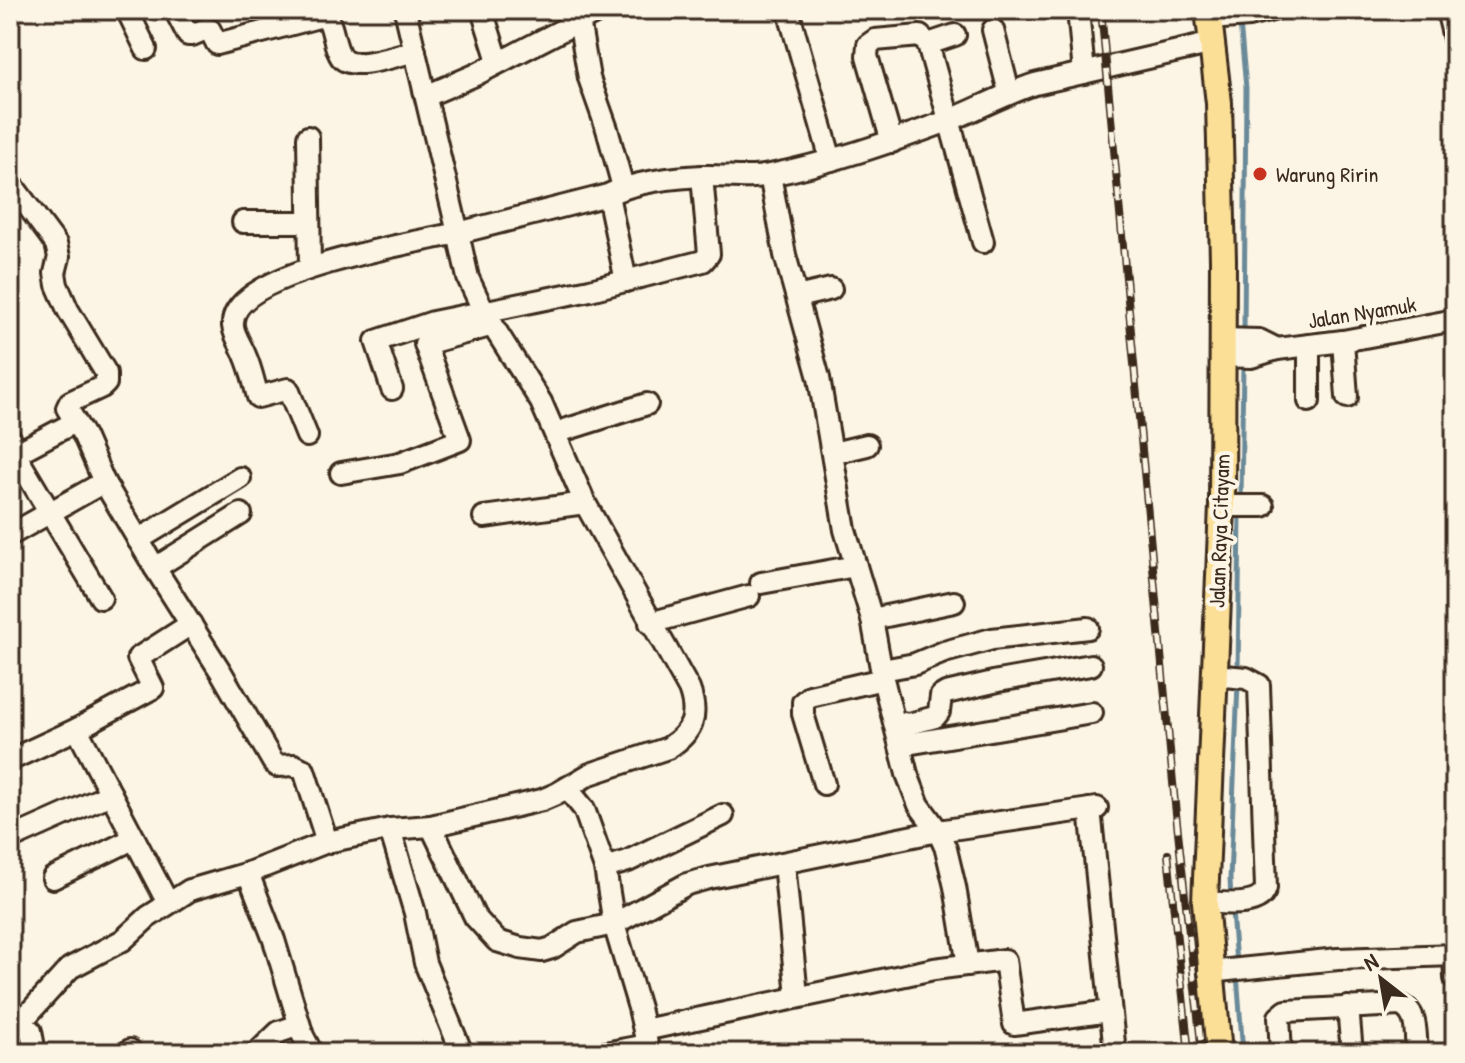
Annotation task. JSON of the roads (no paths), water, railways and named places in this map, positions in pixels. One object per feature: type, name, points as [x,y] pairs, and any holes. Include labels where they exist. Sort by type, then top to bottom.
[{"type":"main road","name":"Jalan Raya Citayam","points":[[1219,1053],[1215,902],[1242,506],[1236,348],[1222,165],[1222,21]]},
{"type":"street","points":[[127,10],[146,49]]},
{"type":"street","points":[[175,10],[188,35],[210,30],[217,44],[326,15],[340,56],[346,62],[361,64],[415,51]]},
{"type":"street","points":[[35,1053],[31,1031],[15,1026],[70,968],[123,940],[168,903],[205,884],[248,873],[327,842],[390,829],[431,826],[526,804],[567,788],[590,774],[668,748],[677,742],[696,713],[689,689],[585,503],[527,377],[488,318],[468,278],[405,10]]},
{"type":"street","points":[[482,10],[498,61]]},
{"type":"street","points":[[426,96],[475,75],[601,10]]},
{"type":"street","points":[[1078,10],[1084,73]]},
{"type":"street","points":[[307,436],[288,389],[258,397],[247,358],[233,326],[236,312],[254,293],[310,266],[458,233],[616,191],[712,176],[762,176],[831,160],[948,121],[1009,92],[1084,73],[1222,21],[1273,10]]},
{"type":"street","points":[[1447,10],[1455,42]]},
{"type":"street","points":[[795,11],[831,160]]},
{"type":"street","points":[[579,20],[589,78],[607,129],[626,281]]},
{"type":"street","points":[[993,30],[1009,92]]},
{"type":"street","points":[[928,44],[955,35]]},
{"type":"street","points":[[892,142],[867,56],[868,45],[875,40],[920,36],[928,44],[983,242]]},
{"type":"street","points":[[308,137],[310,266]]},
{"type":"street","points":[[341,473],[400,463],[460,440],[425,344],[488,318],[703,261],[709,254],[712,176]]},
{"type":"street","points":[[762,176],[819,378],[845,530],[872,619],[882,675],[907,774],[919,805],[938,831],[946,849],[968,965]]},
{"type":"street","points":[[10,182],[56,244],[59,257],[55,273],[57,285],[68,310],[106,373],[106,383],[102,387],[67,405],[75,422],[104,482],[273,762],[277,766],[294,765],[304,770],[327,842]]},
{"type":"street","points":[[243,222],[309,222]]},
{"type":"street","points":[[797,297],[831,289]]},
{"type":"street","points":[[392,389],[372,342],[433,322],[488,318]]},
{"type":"street","name":"Jalan Nyamuk","points":[[1236,348],[1277,349],[1343,341],[1455,320]]},
{"type":"street","points":[[1343,341],[1347,397]]},
{"type":"street","points":[[1309,345],[1309,401]]},
{"type":"street","points":[[555,433],[647,404]]},
{"type":"street","points":[[75,422],[12,450],[101,598]]},
{"type":"street","points":[[833,453],[867,445]]},
{"type":"street","points":[[138,540],[240,478]]},
{"type":"street","points":[[10,535],[104,482]]},
{"type":"street","points":[[484,517],[585,503]]},
{"type":"street","points":[[155,568],[241,514]]},
{"type":"street","points":[[650,623],[755,589],[856,566]]},
{"type":"street","points":[[872,619],[954,602]]},
{"type":"street","points":[[10,760],[77,729],[153,688],[132,661],[191,624]]},
{"type":"street","points":[[824,784],[803,714],[803,702],[810,696],[992,639],[1088,628]]},
{"type":"street","points":[[895,722],[909,724],[935,717],[939,712],[941,696],[946,693],[1091,665]]},
{"type":"street","points":[[1215,902],[1250,902],[1260,899],[1266,888],[1260,691],[1256,681],[1230,676]]},
{"type":"street","points":[[901,745],[1092,713]]},
{"type":"street","points":[[77,729],[168,903]]},
{"type":"street","points":[[567,788],[584,809],[605,868],[611,908],[646,1043]]},
{"type":"street","points":[[10,839],[111,794]]},
{"type":"street","points":[[431,826],[475,917],[497,941],[542,951],[552,948],[611,908],[687,884],[938,831],[1094,809],[1115,1053]]},
{"type":"street","points":[[605,868],[628,861],[723,815]]},
{"type":"street","points":[[390,829],[415,913],[425,963],[462,1053]]},
{"type":"street","points":[[53,878],[133,839]]},
{"type":"street","points":[[784,863],[797,996]]},
{"type":"street","points":[[248,873],[274,940],[299,1025],[312,1053]]},
{"type":"street","points":[[1217,972],[1338,959],[1454,955],[1455,978]]},
{"type":"street","points":[[605,1053],[797,996],[934,969],[1005,960],[1014,1024],[1110,1011]]},
{"type":"street","points":[[1281,1053],[1279,1017],[1286,1011],[1400,1005],[1407,1007],[1414,1018],[1417,1053]]},
{"type":"street","points":[[1348,1007],[1352,1053]]},
{"type":"street","points":[[257,1053],[279,1032],[299,1025]]},
{"type":"waterway","points":[[1240,23],[1246,88],[1244,333]]},
{"type":"waterway","points":[[1241,501],[1243,363]]},
{"type":"waterway","points":[[1238,673],[1240,511]]},
{"type":"waterway","points":[[1231,900],[1238,683]]},
{"type":"waterway","points":[[1232,910],[1236,964]]},
{"type":"waterway","points":[[1237,974],[1243,1053]]},
{"type":"railway","points":[[1101,10],[1175,804],[1202,1053]]},
{"type":"railway","points":[[1168,854],[1189,1053]]},
{"type":"place","name":"Warung Ririn","points":[[1260,174]]}]
